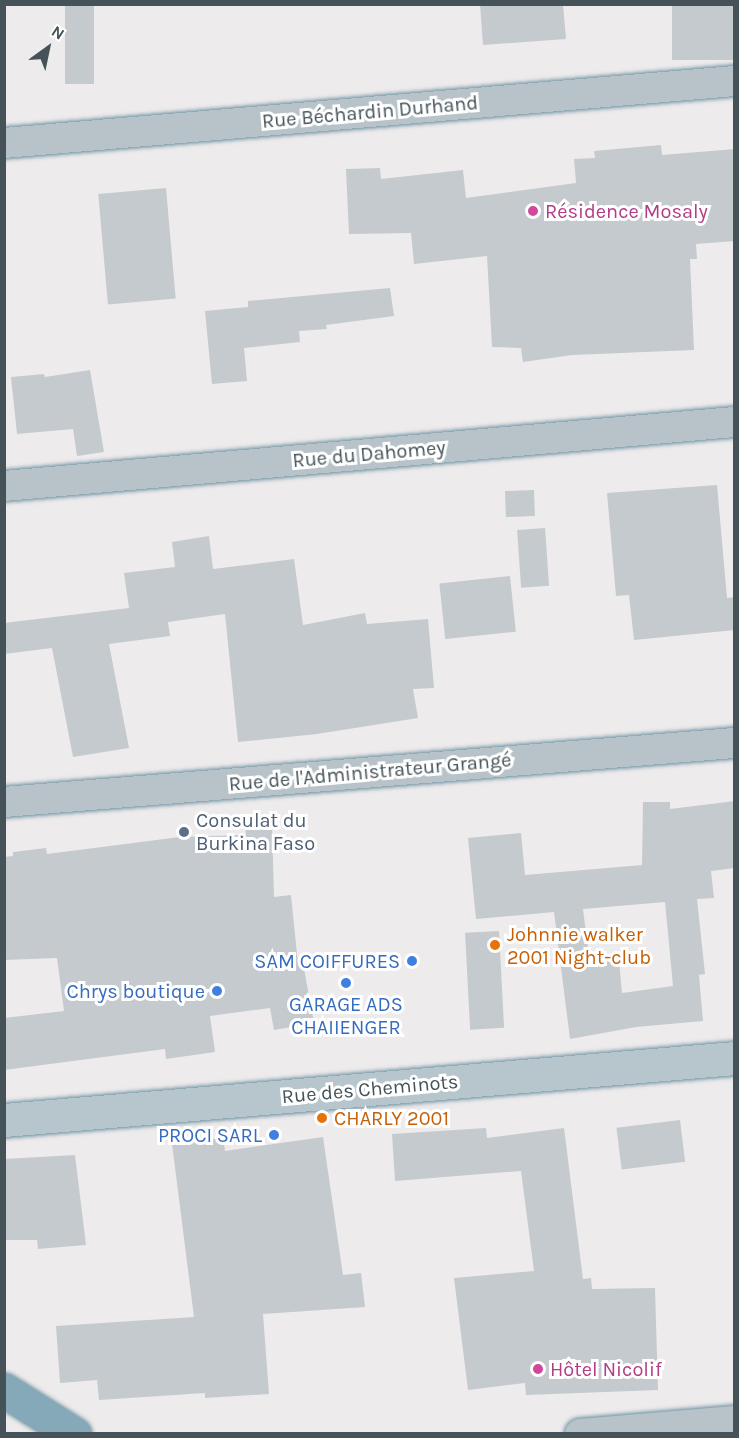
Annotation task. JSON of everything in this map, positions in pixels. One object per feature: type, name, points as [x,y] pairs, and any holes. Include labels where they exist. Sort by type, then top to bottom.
[{"type":"highway","points":[[4,1390],[74,1434]]},
{"type":"street","name":"Rue Béchardin Durhand","points":[[4,143],[735,81]]},
{"type":"street","name":"Rue du Dahomey","points":[[4,486],[735,422]]},
{"type":"street","name":"Rue de l'Administrateur Grangé","points":[[4,802],[735,743]]},
{"type":"street","name":"Rue des Cheminots","points":[[4,1120],[735,1058]]},
{"type":"street","points":[[580,1434],[735,1421]]},
{"type":"building","points":[[65,4],[94,4],[94,84],[65,84]]},
{"type":"building","points":[[480,4],[563,4],[566,39],[483,45]]},
{"type":"building","points":[[672,4],[734,4],[734,60],[672,60]]},
{"type":"building","points":[[661,145],[662,155],[735,149],[735,241],[696,244],[697,259],[690,259],[694,350],[572,355],[523,362],[521,348],[492,347],[487,256],[414,264],[411,233],[349,234],[346,169],[380,168],[381,179],[463,170],[466,198],[576,183],[574,159],[595,158],[594,151]]},
{"type":"building","points":[[166,188],[176,299],[108,305],[98,194]]},
{"type":"building","points":[[390,288],[394,316],[326,325],[327,329],[299,331],[300,342],[244,348],[247,381],[212,384],[205,311],[248,307],[248,301]]},
{"type":"building","points":[[90,370],[104,452],[77,456],[73,429],[17,434],[11,377],[44,374],[45,377]]},
{"type":"building","points":[[717,485],[727,598],[735,597],[735,630],[634,640],[629,595],[616,596],[607,493]]},
{"type":"building","points":[[534,490],[535,516],[506,517],[505,491]]},
{"type":"building","points":[[545,528],[549,586],[521,588],[517,530]]},
{"type":"building","points":[[209,536],[213,569],[294,559],[303,625],[365,613],[367,624],[428,619],[434,688],[413,689],[418,718],[317,734],[238,742],[225,614],[168,622],[170,636],[109,644],[129,748],[73,757],[52,648],[4,654],[4,623],[129,608],[124,573],[175,567],[172,542]]},
{"type":"building","points":[[510,576],[516,632],[445,639],[439,583]]},
{"type":"building","points":[[735,801],[735,868],[711,871],[714,898],[697,899],[705,974],[699,975],[703,1021],[636,1027],[570,1039],[554,912],[476,919],[468,838],[521,833],[525,875],[642,865],[643,802],[670,802],[670,809]],"holes":[[[665,902],[673,986],[622,993],[619,960],[590,964],[583,909]]]},
{"type":"building","points":[[245,826],[272,826],[274,897],[291,895],[298,964],[303,963],[314,1023],[274,1030],[270,1008],[210,1016],[215,1052],[166,1059],[165,1049],[4,1070],[4,1018],[64,1011],[57,958],[4,960],[4,857],[13,856],[13,852],[46,848],[47,854],[180,837],[246,835]]},
{"type":"building","points":[[499,931],[504,1028],[470,1030],[465,933]]},
{"type":"building","points":[[680,1120],[685,1162],[622,1169],[616,1128]]},
{"type":"building","points":[[486,1128],[487,1138],[564,1128],[583,1279],[591,1278],[592,1289],[655,1288],[658,1390],[526,1395],[525,1383],[468,1390],[454,1278],[534,1271],[521,1171],[395,1181],[392,1134]]},
{"type":"building","points":[[323,1137],[343,1275],[361,1273],[365,1307],[263,1314],[269,1394],[205,1398],[205,1393],[99,1400],[97,1380],[60,1383],[56,1326],[194,1317],[172,1144],[223,1138],[225,1151]]},
{"type":"building","points":[[75,1155],[86,1245],[38,1249],[37,1240],[4,1240],[4,1159]]},
{"type":"place","name":"Résidence Mosaly","points":[[533,211]]},
{"type":"place","name":"Consulat du Burkina Faso","points":[[184,832]]},
{"type":"place","name":"Johnnie walker 2001 Night-club","points":[[495,945]]},
{"type":"place","name":"SAM COIFFURES","points":[[412,961]]},
{"type":"place","name":"GARAGE ADS CHAIIENGER","points":[[346,983]]},
{"type":"place","name":"Chrys boutique","points":[[217,991]]},
{"type":"place","name":"CHARLY 2001","points":[[322,1118]]},
{"type":"place","name":"PROCI SARL","points":[[274,1135]]},
{"type":"place","name":"Hôtel Nicolif","points":[[538,1369]]}]
